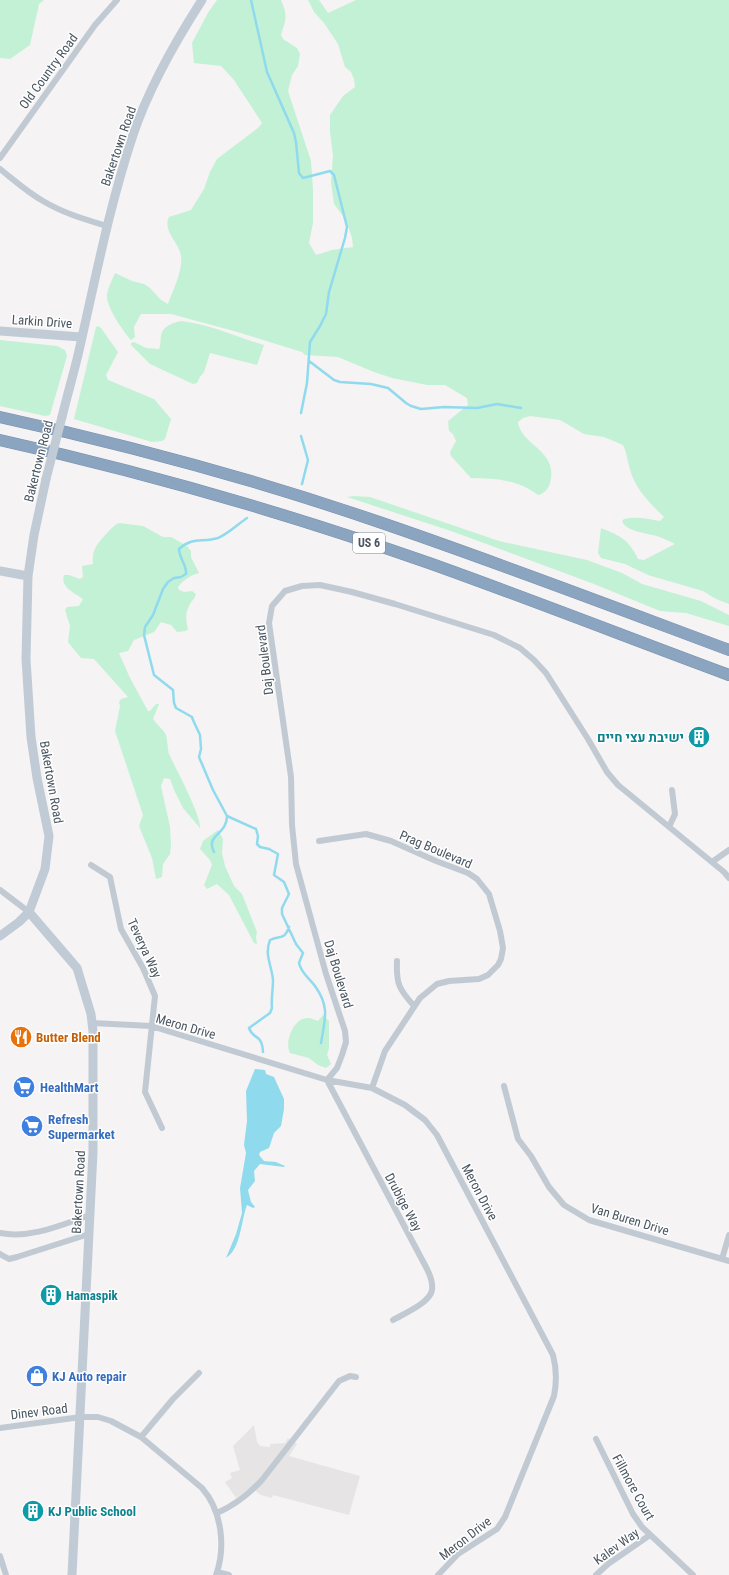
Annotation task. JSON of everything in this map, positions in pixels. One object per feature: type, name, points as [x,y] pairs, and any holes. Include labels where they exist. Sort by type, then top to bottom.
[{"type":"highway","name":"US 6","points":[[0,417],[66,432],[189,464],[348,512],[497,563],[729,650]]},
{"type":"highway","name":"US 6","points":[[0,440],[130,472],[331,531],[460,575],[729,676]]},
{"type":"main road","name":"Bakertown Road","points":[[72,1575],[81,1417],[94,1110],[92,1023],[90,1009],[77,968],[29,912],[45,868],[48,836],[34,760],[28,714],[26,659],[28,576],[34,535],[46,479],[107,226],[133,134],[160,73],[202,0]]},
{"type":"main road","name":"Larkin Drive","points":[[0,331],[81,337]]},
{"type":"main road","points":[[0,571],[28,576]]},
{"type":"main road","points":[[0,936],[19,922],[29,912]]},
{"type":"street","name":"Old Country Road","points":[[0,158],[95,25],[117,0]]},
{"type":"street","points":[[0,169],[48,204],[75,216],[107,226]]},
{"type":"street","name":"Daj Boulevard","points":[[327,1080],[337,1068],[346,1042],[345,1031],[326,974],[296,864],[292,825],[291,777],[269,623],[272,606],[285,591],[302,586],[320,585],[352,592],[466,625],[494,635],[520,648],[546,673],[607,772],[618,785],[712,862],[729,878]]},
{"type":"street","points":[[669,828],[675,814],[672,790]]},
{"type":"street","name":"Prag Boulevard","points":[[319,840],[366,834],[391,841],[468,873],[477,879],[489,894],[497,917],[502,939],[503,948],[501,959],[498,965],[488,975],[479,979],[449,981],[437,984],[420,998],[385,1051],[372,1088]]},
{"type":"street","points":[[712,862],[729,850]]},
{"type":"street","name":"Teverya Way","points":[[91,865],[110,877],[121,929],[144,968],[155,996],[145,1092],[162,1128]]},
{"type":"street","points":[[0,890],[29,912]]},
{"type":"street","points":[[397,961],[396,978],[398,985],[414,1006]]},
{"type":"street","name":"Meron Drive","points":[[92,1023],[151,1026],[327,1080],[372,1088],[405,1105],[425,1120],[437,1135],[553,1355],[557,1382],[554,1396],[505,1517],[497,1529],[458,1554],[438,1575]]},
{"type":"street","name":"Drubige Way","points":[[327,1080],[431,1279],[432,1291],[426,1301],[393,1320]]},
{"type":"street","name":"Van Buren Drive","points":[[504,1086],[518,1140],[531,1156],[549,1187],[564,1205],[589,1220],[729,1261]]},
{"type":"street","points":[[0,1233],[23,1235],[37,1233],[90,1215]]},
{"type":"street","points":[[0,1254],[9,1259],[89,1234]]},
{"type":"street","points":[[722,1259],[729,1235]]},
{"type":"street","points":[[141,1438],[173,1399],[199,1373]]},
{"type":"street","points":[[217,1513],[232,1506],[248,1495],[262,1480],[339,1380],[350,1376],[356,1377]]},
{"type":"street","name":"Dinev Road","points":[[0,1428],[81,1417],[98,1417],[111,1421],[141,1438],[202,1488],[208,1495],[217,1513],[219,1524],[222,1550],[217,1573]]},
{"type":"street","name":"Fillmore Court","points":[[596,1439],[633,1514],[642,1527],[693,1575]]},
{"type":"street","name":"Kalev Way","points":[[596,1575],[608,1564],[650,1536]]},
{"type":"street","points":[[0,1556],[6,1575]]},
{"type":"street","points":[[217,1573],[228,1575]]},
{"type":"shaded area","points":[[254,1425],[257,1442],[260,1446],[270,1447],[270,1444],[285,1443],[288,1438],[297,1444],[289,1456],[360,1476],[349,1515],[273,1495],[272,1498],[261,1495],[251,1488],[236,1498],[225,1482],[232,1478],[230,1473],[240,1470],[233,1446]]},
{"type":"green space","points":[[0,0],[44,0],[39,4],[30,45],[10,59],[0,58]]},
{"type":"green space","points":[[217,0],[281,0],[285,10],[286,18],[281,35],[283,39],[297,48],[300,54],[298,66],[292,75],[288,91],[311,161],[313,223],[309,243],[316,255],[332,250],[353,247],[352,238],[346,220],[334,204],[331,182],[333,156],[330,132],[330,115],[343,96],[355,87],[354,79],[351,72],[345,67],[338,44],[324,23],[314,12],[308,0],[319,0],[328,13],[356,0],[729,0],[729,604],[716,599],[703,591],[648,575],[625,564],[601,558],[598,553],[601,528],[624,539],[638,559],[644,560],[675,544],[657,536],[637,532],[624,525],[622,521],[624,519],[642,518],[660,521],[664,517],[647,499],[636,484],[631,474],[623,445],[604,437],[584,434],[560,420],[530,416],[523,418],[518,422],[521,430],[545,456],[549,463],[551,472],[548,487],[544,492],[538,495],[515,483],[471,478],[451,456],[450,452],[456,441],[453,434],[449,431],[448,421],[468,405],[467,398],[445,385],[427,385],[392,378],[338,357],[305,355],[302,352],[234,331],[171,314],[141,314],[134,327],[135,337],[131,340],[116,319],[107,300],[108,290],[115,273],[132,281],[144,284],[161,300],[168,304],[181,268],[180,251],[169,232],[167,222],[169,217],[191,210],[204,189],[210,172],[217,159],[258,128],[262,123],[234,80],[221,66],[194,63],[192,43],[209,11]]},
{"type":"green space","points":[[181,321],[213,328],[264,345],[257,365],[210,353],[204,372],[197,383],[193,384],[150,364],[131,345],[131,343],[134,342],[146,348],[159,349],[163,330],[171,324]]},
{"type":"green space","points":[[98,326],[118,352],[106,375],[108,380],[154,399],[171,419],[165,439],[162,441],[152,442],[74,419],[96,327]]},
{"type":"green space","points":[[0,340],[57,346],[65,350],[67,356],[50,415],[45,416],[0,406]]},
{"type":"green space","points":[[347,497],[370,497],[499,541],[587,560],[622,573],[642,584],[701,601],[729,615],[729,626],[686,613],[660,611],[594,584],[454,532]]},
{"type":"green space","points":[[119,523],[143,526],[163,537],[171,537],[187,546],[191,551],[191,557],[199,573],[187,578],[178,587],[179,590],[184,592],[192,591],[196,594],[186,615],[188,629],[186,631],[177,632],[171,625],[161,622],[154,632],[134,640],[128,651],[119,653],[130,678],[148,711],[150,711],[156,704],[159,704],[153,719],[165,733],[169,754],[197,813],[200,828],[183,808],[170,779],[164,778],[161,786],[170,827],[171,845],[170,854],[163,864],[162,877],[156,879],[152,858],[139,826],[143,815],[115,731],[120,706],[119,702],[121,699],[128,697],[94,659],[81,658],[68,642],[70,626],[65,610],[67,607],[79,606],[83,599],[66,586],[63,579],[64,575],[69,575],[80,579],[83,577],[82,566],[93,564],[93,555],[96,547],[110,530]]},
{"type":"green space","points":[[218,830],[223,839],[222,853],[225,866],[234,886],[242,894],[257,932],[257,944],[254,943],[229,895],[217,884],[207,889],[204,885],[212,865],[210,860],[200,849],[203,841]]},
{"type":"green space","points":[[323,1015],[329,1021],[329,1048],[327,1055],[331,1064],[326,1068],[318,1065],[309,1058],[290,1053],[288,1048],[289,1037],[298,1022],[308,1018],[318,1021]]},
{"type":"water","points":[[255,1069],[265,1070],[266,1074],[274,1077],[284,1099],[281,1126],[274,1133],[269,1148],[260,1152],[259,1155],[264,1161],[276,1162],[285,1166],[260,1164],[254,1171],[255,1181],[248,1190],[251,1202],[255,1207],[253,1208],[247,1205],[238,1241],[231,1254],[226,1258],[236,1234],[242,1213],[240,1188],[246,1153],[244,1145],[247,1121],[246,1091]]},
{"type":"waterway","points":[[251,0],[267,72],[294,133],[299,173],[303,178],[330,171],[334,175],[347,227],[329,292],[326,314],[310,342],[307,383],[301,413]]},
{"type":"waterway","points":[[309,361],[334,380],[340,382],[371,384],[388,388],[406,403],[421,409],[444,407],[477,408],[497,404],[521,408]]},
{"type":"waterway","points":[[301,436],[308,460],[302,484]]},
{"type":"waterway","points":[[247,518],[218,538],[189,542],[179,549],[186,574],[181,577],[174,578],[168,582],[163,589],[153,615],[145,627],[144,635],[154,675],[173,690],[176,708],[192,717],[200,735],[201,749],[199,757],[213,790],[227,816],[256,829],[258,836],[257,844],[260,847],[269,849],[278,854],[274,875],[284,882],[289,894],[282,908],[282,914],[296,944],[303,953],[299,963],[300,967],[303,973],[320,993],[325,1007],[325,1020],[321,1043]]},
{"type":"waterway","points":[[214,852],[212,842],[224,827],[227,816]]},
{"type":"waterway","points":[[263,1052],[261,1042],[249,1028],[270,1013],[272,1008],[273,980],[268,956],[268,945],[270,940],[283,936],[289,927]]},
{"type":"place","name":"ישיבת עצי חיים","points":[[699,737]]},
{"type":"place","name":"Butter Blend","points":[[21,1037]]},
{"type":"place","name":"HealthMart","points":[[24,1087]]},
{"type":"place","name":"Refresh Supermarket","points":[[32,1126]]},
{"type":"place","name":"Hamaspik","points":[[51,1295]]},
{"type":"place","name":"KJ Auto repair","points":[[37,1376]]},
{"type":"place","name":"KJ Public School","points":[[33,1511]]}]
